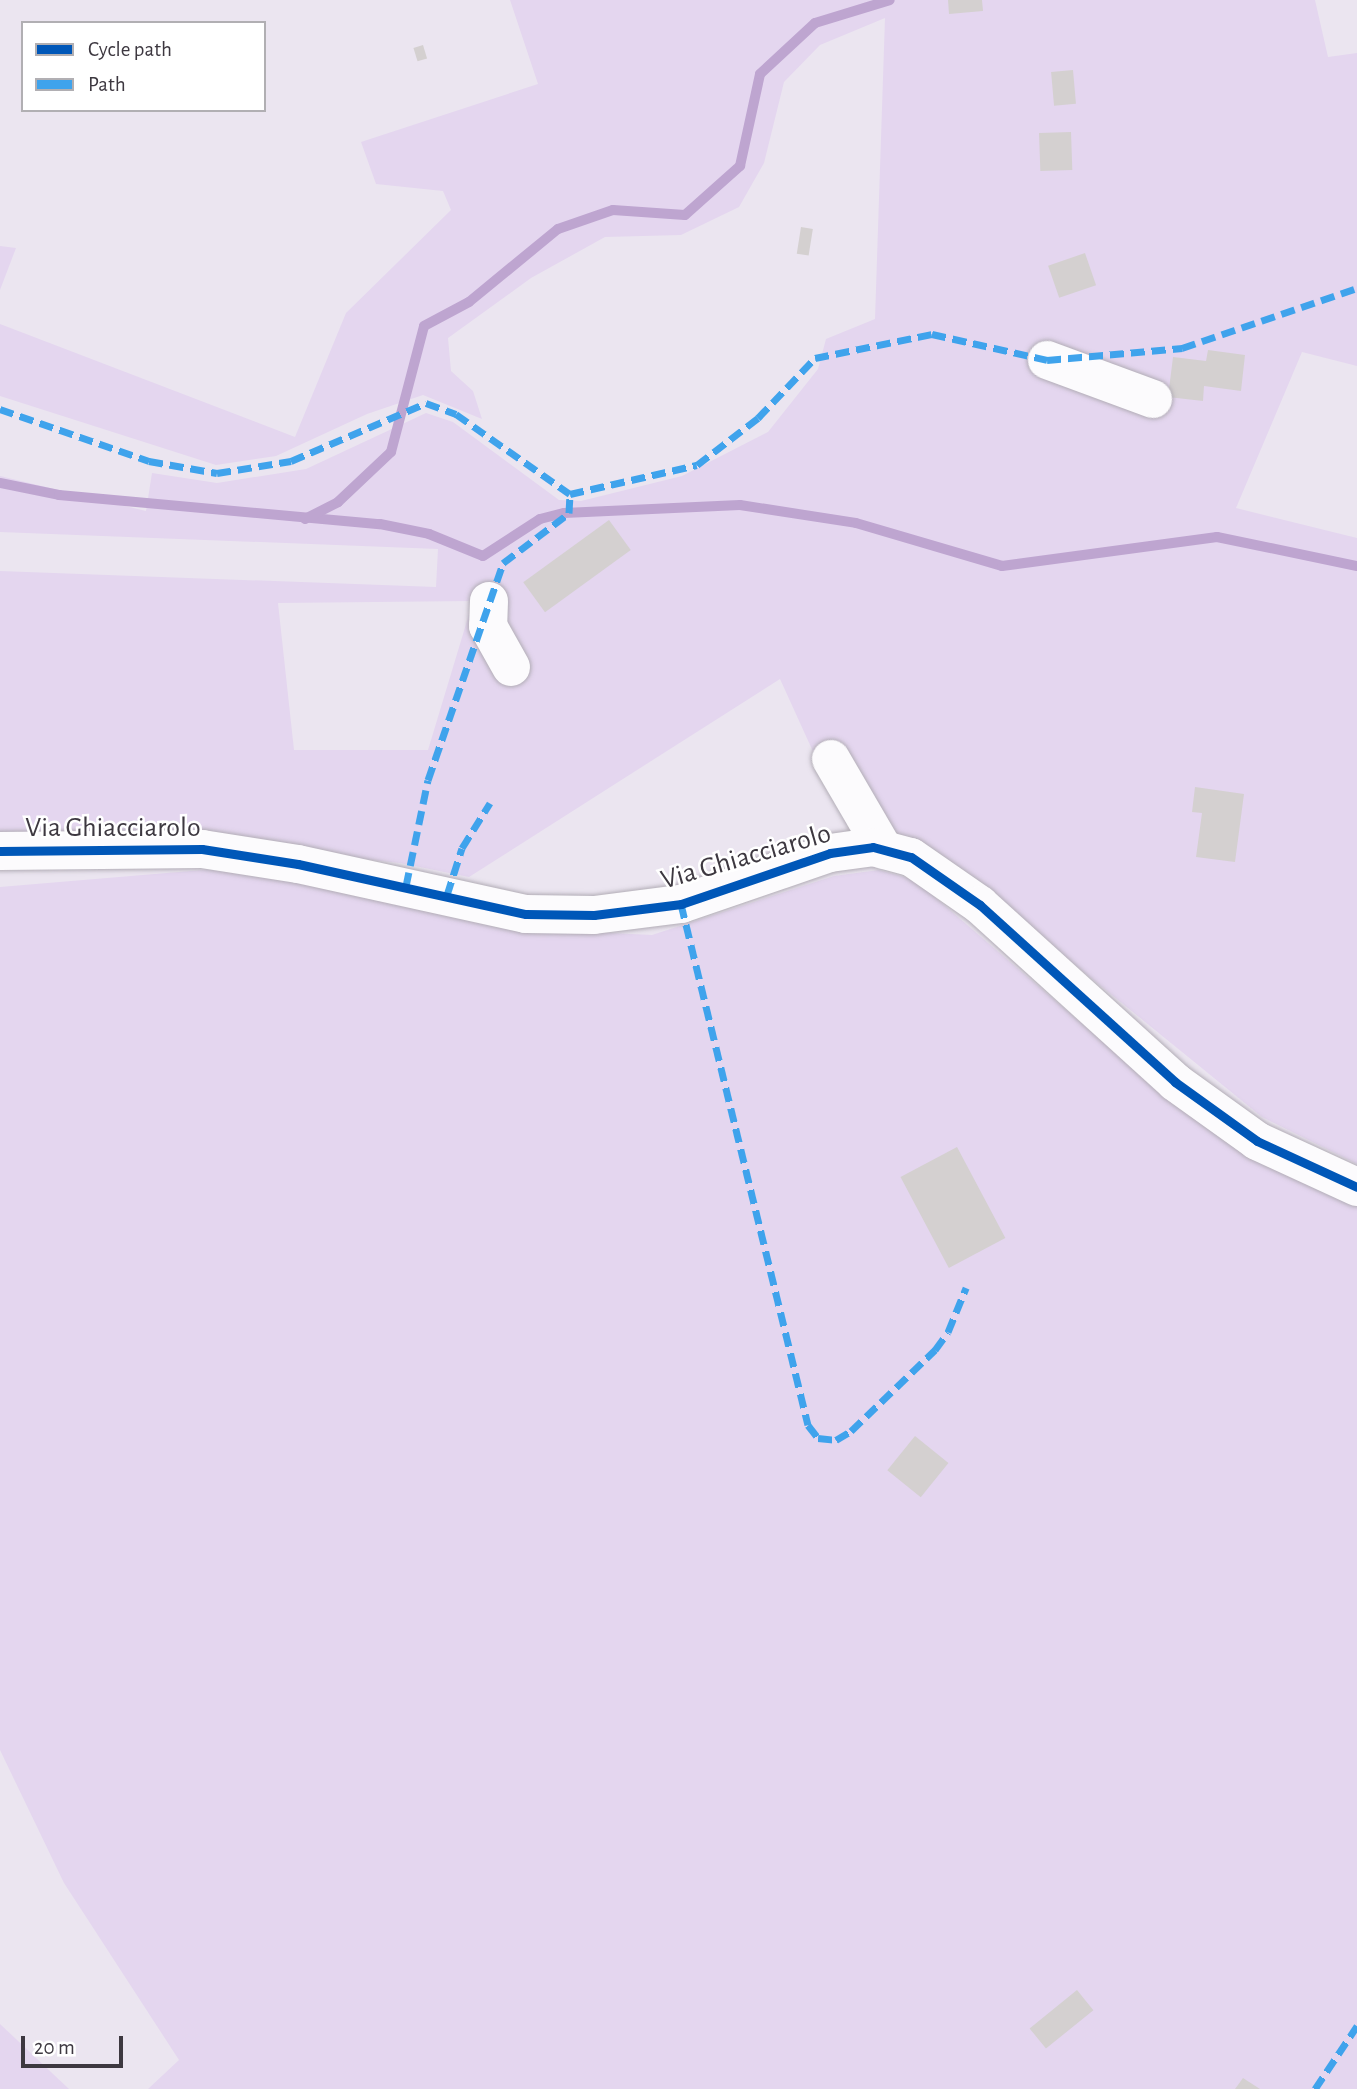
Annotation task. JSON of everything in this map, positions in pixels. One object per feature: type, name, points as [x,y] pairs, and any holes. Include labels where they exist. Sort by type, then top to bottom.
[{"type":"street","points":[[1047,360],[1153,399]]},
{"type":"street","points":[[489,601],[488,626],[511,667]]},
{"type":"street","points":[[831,759],[884,850]]},
{"type":"street","name":"Via Ghiacciarolo","points":[[0,851],[202,849],[298,864],[526,914],[594,915],[681,904],[830,853],[873,847],[911,858],[980,905],[1175,1082],[1247,1134],[1357,1187]]},
{"type":"shaded area","points":[[510,0],[1315,0],[1328,57],[1357,53],[1357,366],[1302,352],[1236,508],[1357,538],[1357,1164],[1262,1117],[957,869],[846,824],[780,679],[469,877],[400,863],[314,854],[0,839],[0,571],[436,587],[438,549],[0,532],[0,476],[146,511],[152,473],[217,483],[306,469],[426,413],[453,422],[559,500],[581,501],[682,476],[768,432],[818,369],[826,339],[875,319],[885,18],[820,45],[784,82],[764,163],[739,207],[681,235],[605,237],[531,278],[448,338],[451,371],[473,391],[482,419],[423,395],[367,414],[276,456],[216,465],[0,396],[0,324],[295,437],[346,313],[451,210],[443,191],[376,184],[361,142],[538,84]],"holes":[[[473,601],[428,750],[294,750],[278,603]]]},
{"type":"shaded area","points":[[0,246],[16,248],[0,290]]},
{"type":"shaded area","points":[[226,868],[527,929],[652,935],[834,876],[879,870],[915,880],[1159,1090],[1321,1191],[1357,1206],[1357,2089],[148,2089],[179,2060],[64,1883],[0,1750],[0,887]]},
{"type":"shaded area","points":[[0,2024],[69,2089],[0,2089]]},
{"type":"building","points":[[948,0],[982,0],[983,11],[949,14]]},
{"type":"building","points":[[423,45],[427,58],[418,61],[413,48]]},
{"type":"building","points":[[1073,70],[1076,104],[1054,106],[1051,72]]},
{"type":"building","points":[[1071,132],[1072,170],[1040,171],[1039,133]]},
{"type":"building","points":[[801,227],[813,229],[809,256],[797,254]]},
{"type":"building","points":[[1085,253],[1096,285],[1059,298],[1048,266]]},
{"type":"building","points":[[1208,350],[1245,355],[1241,391],[1204,386],[1203,401],[1168,397],[1173,357],[1206,361]]},
{"type":"building","points":[[609,520],[631,550],[545,612],[523,582]]},
{"type":"building","points":[[1195,787],[1244,794],[1235,862],[1196,857],[1202,813],[1192,812]]},
{"type":"building","points":[[957,1147],[1005,1238],[949,1268],[900,1177]]},
{"type":"building","points":[[915,1436],[948,1463],[921,1497],[887,1470]]},
{"type":"building","points":[[1077,1990],[1093,2010],[1046,2049],[1030,2028]]},
{"type":"building","points":[[1243,2078],[1260,2089],[1235,2089]]},
{"type":"waterway","points":[[305,519],[338,502],[391,452],[424,326],[469,302],[558,229],[613,210],[685,215],[740,166],[760,74],[815,23],[890,0]]},
{"type":"waterway","points":[[0,483],[59,495],[380,524],[429,534],[483,556],[540,519],[564,513],[740,505],[856,523],[1002,566],[1217,537],[1357,566]]},
{"type":"marked path","points":[[570,494],[697,465],[758,418],[815,358],[932,334],[1047,360],[1182,348],[1357,288]]},
{"type":"marked path","points":[[0,409],[149,461],[217,473],[291,461],[426,403],[456,414],[570,494]]},
{"type":"marked path","points":[[406,886],[428,780],[503,563],[569,513],[570,494]]},
{"type":"marked path","points":[[447,895],[462,848],[490,803]]},
{"type":"marked path","points":[[681,904],[808,1425],[818,1438],[836,1440],[851,1431],[935,1350],[948,1332],[966,1288]]},
{"type":"marked path","points":[[1315,2089],[1357,2026]]},
{"type":"cycle path","points":[[0,851],[202,849],[298,864],[526,914],[594,915],[681,904],[830,853],[873,847],[911,857],[980,905],[1175,1082],[1257,1141],[1357,1187]]}]
